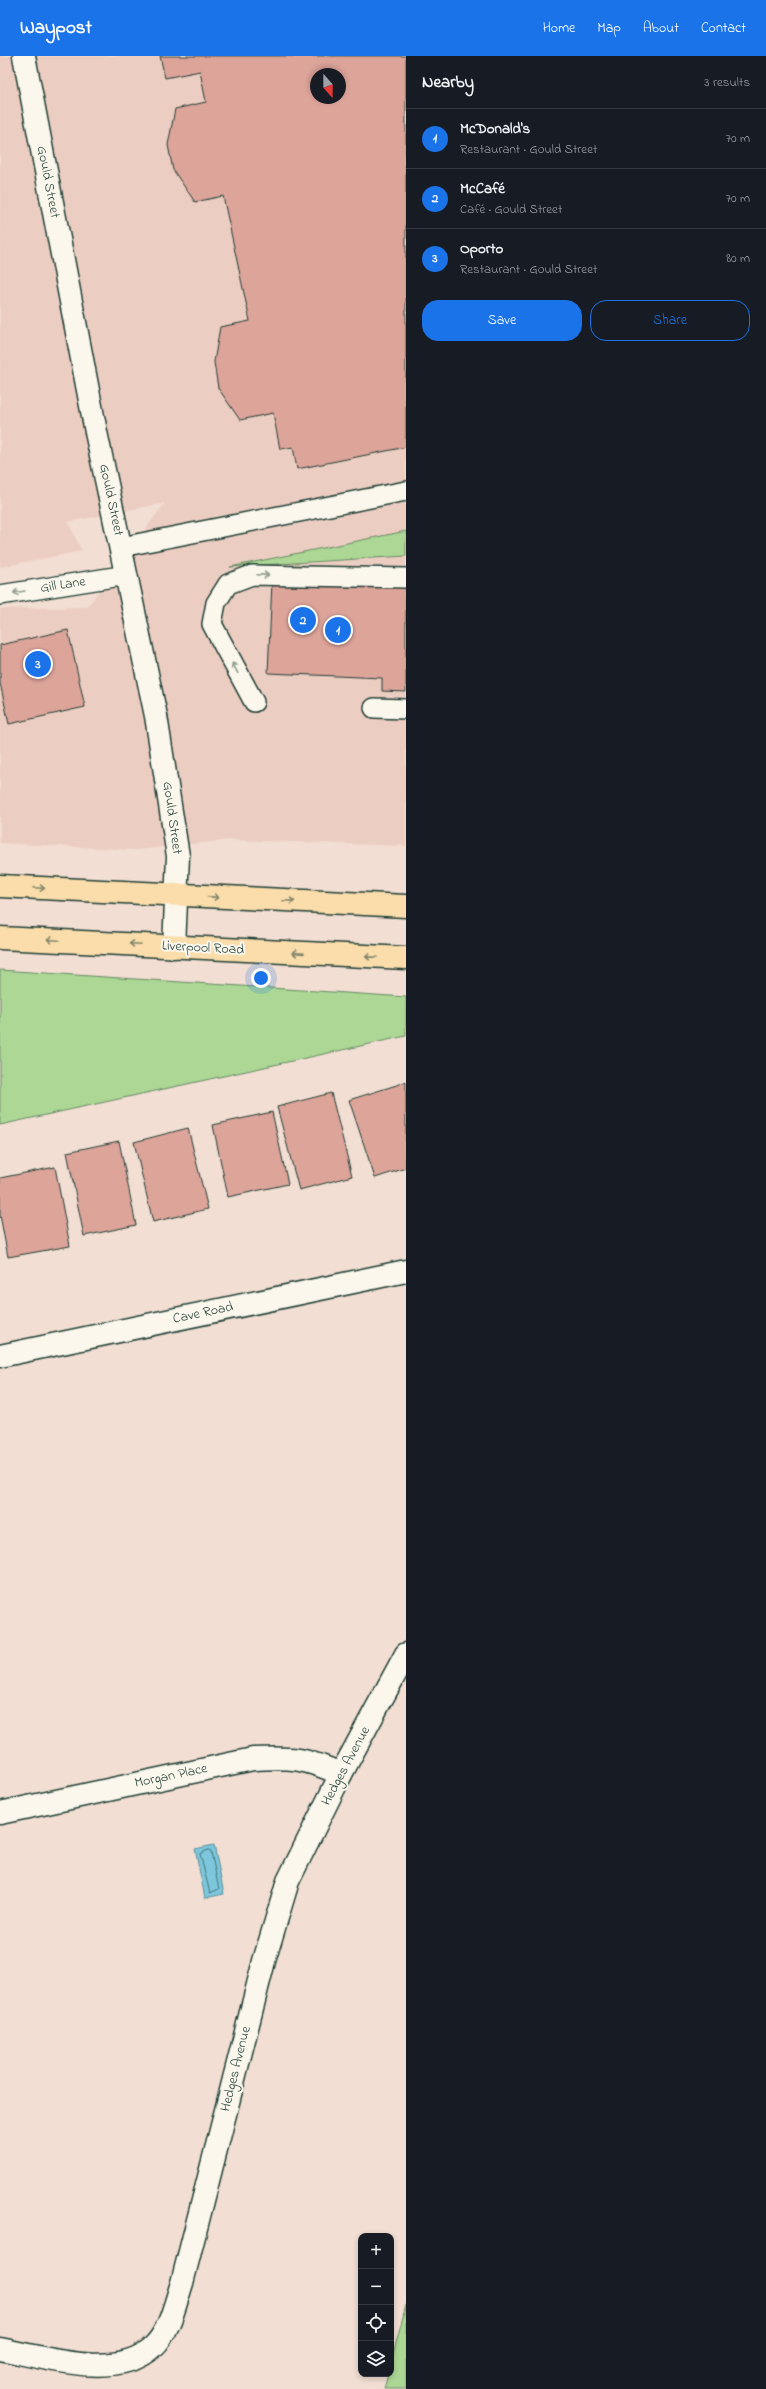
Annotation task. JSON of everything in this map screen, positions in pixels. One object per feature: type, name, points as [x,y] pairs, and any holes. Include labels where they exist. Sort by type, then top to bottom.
[{"type":"highway","points":[[0,886],[406,906]]},
{"type":"highway","name":"Liverpool Road","points":[[0,938],[406,958]]},
{"type":"street","name":"Gould Street","points":[[24,56],[121,548],[156,716],[178,856],[174,947]]},
{"type":"street","name":"Cave Road","points":[[0,1356],[406,1271]]},
{"type":"street","name":"Hedges Avenue","points":[[0,2349],[101,2366],[133,2360],[153,2347],[167,2327],[182,2283],[264,1961],[288,1881],[341,1774],[406,1654]]},
{"type":"street","name":"Morgan Place","points":[[0,1813],[253,1759],[289,1757],[314,1762],[341,1774]]},
{"type":"lane","points":[[121,548],[406,491]]},
{"type":"lane","name":"Gill Lane","points":[[0,595],[127,575]]},
{"type":"lane","points":[[254,702],[212,624],[216,603],[228,584],[252,575],[406,578]]},
{"type":"lane","points":[[374,708],[406,709]]},
{"type":"shaded area","points":[[0,56],[406,56],[406,846],[231,840],[136,850],[0,843],[0,609],[87,607],[165,503],[68,522],[82,551],[0,567]]},
{"type":"green space","points":[[406,531],[406,556],[230,567]]},
{"type":"green space","points":[[0,970],[406,997],[406,1036],[0,1125]]},
{"type":"green space","points":[[406,2305],[406,2389],[384,2389],[387,2377],[394,2377],[394,2351]]},
{"type":"water","points":[[214,1845],[224,1894],[205,1898],[195,1849]]},
{"type":"building","points":[[160,56],[406,56],[406,447],[297,469],[293,447],[280,449],[273,413],[240,420],[218,388],[214,362],[220,327],[250,321],[223,196],[195,202],[173,170],[168,145],[175,109],[206,102],[200,71],[165,78]]},
{"type":"building","points":[[272,581],[406,587],[406,692],[382,691],[382,678],[268,673]]},
{"type":"building","points":[[68,630],[85,707],[9,724],[0,683],[0,645]]},
{"type":"building","points":[[406,1082],[406,1168],[375,1178],[349,1100]]},
{"type":"building","points":[[331,1093],[352,1176],[299,1190],[277,1107]]},
{"type":"building","points":[[272,1112],[288,1184],[228,1197],[213,1125]]},
{"type":"building","points":[[188,1128],[208,1209],[153,1222],[134,1142]]},
{"type":"building","points":[[119,1141],[136,1225],[84,1236],[67,1152]]},
{"type":"building","points":[[55,1167],[70,1246],[8,1257],[0,1215],[0,1178]]},
{"type":"place","name":"McCafé","points":[[303,620]]},
{"type":"place","name":"McDonald's","points":[[338,630]]},
{"type":"place","name":"Oporto","points":[[38,664]]}]
